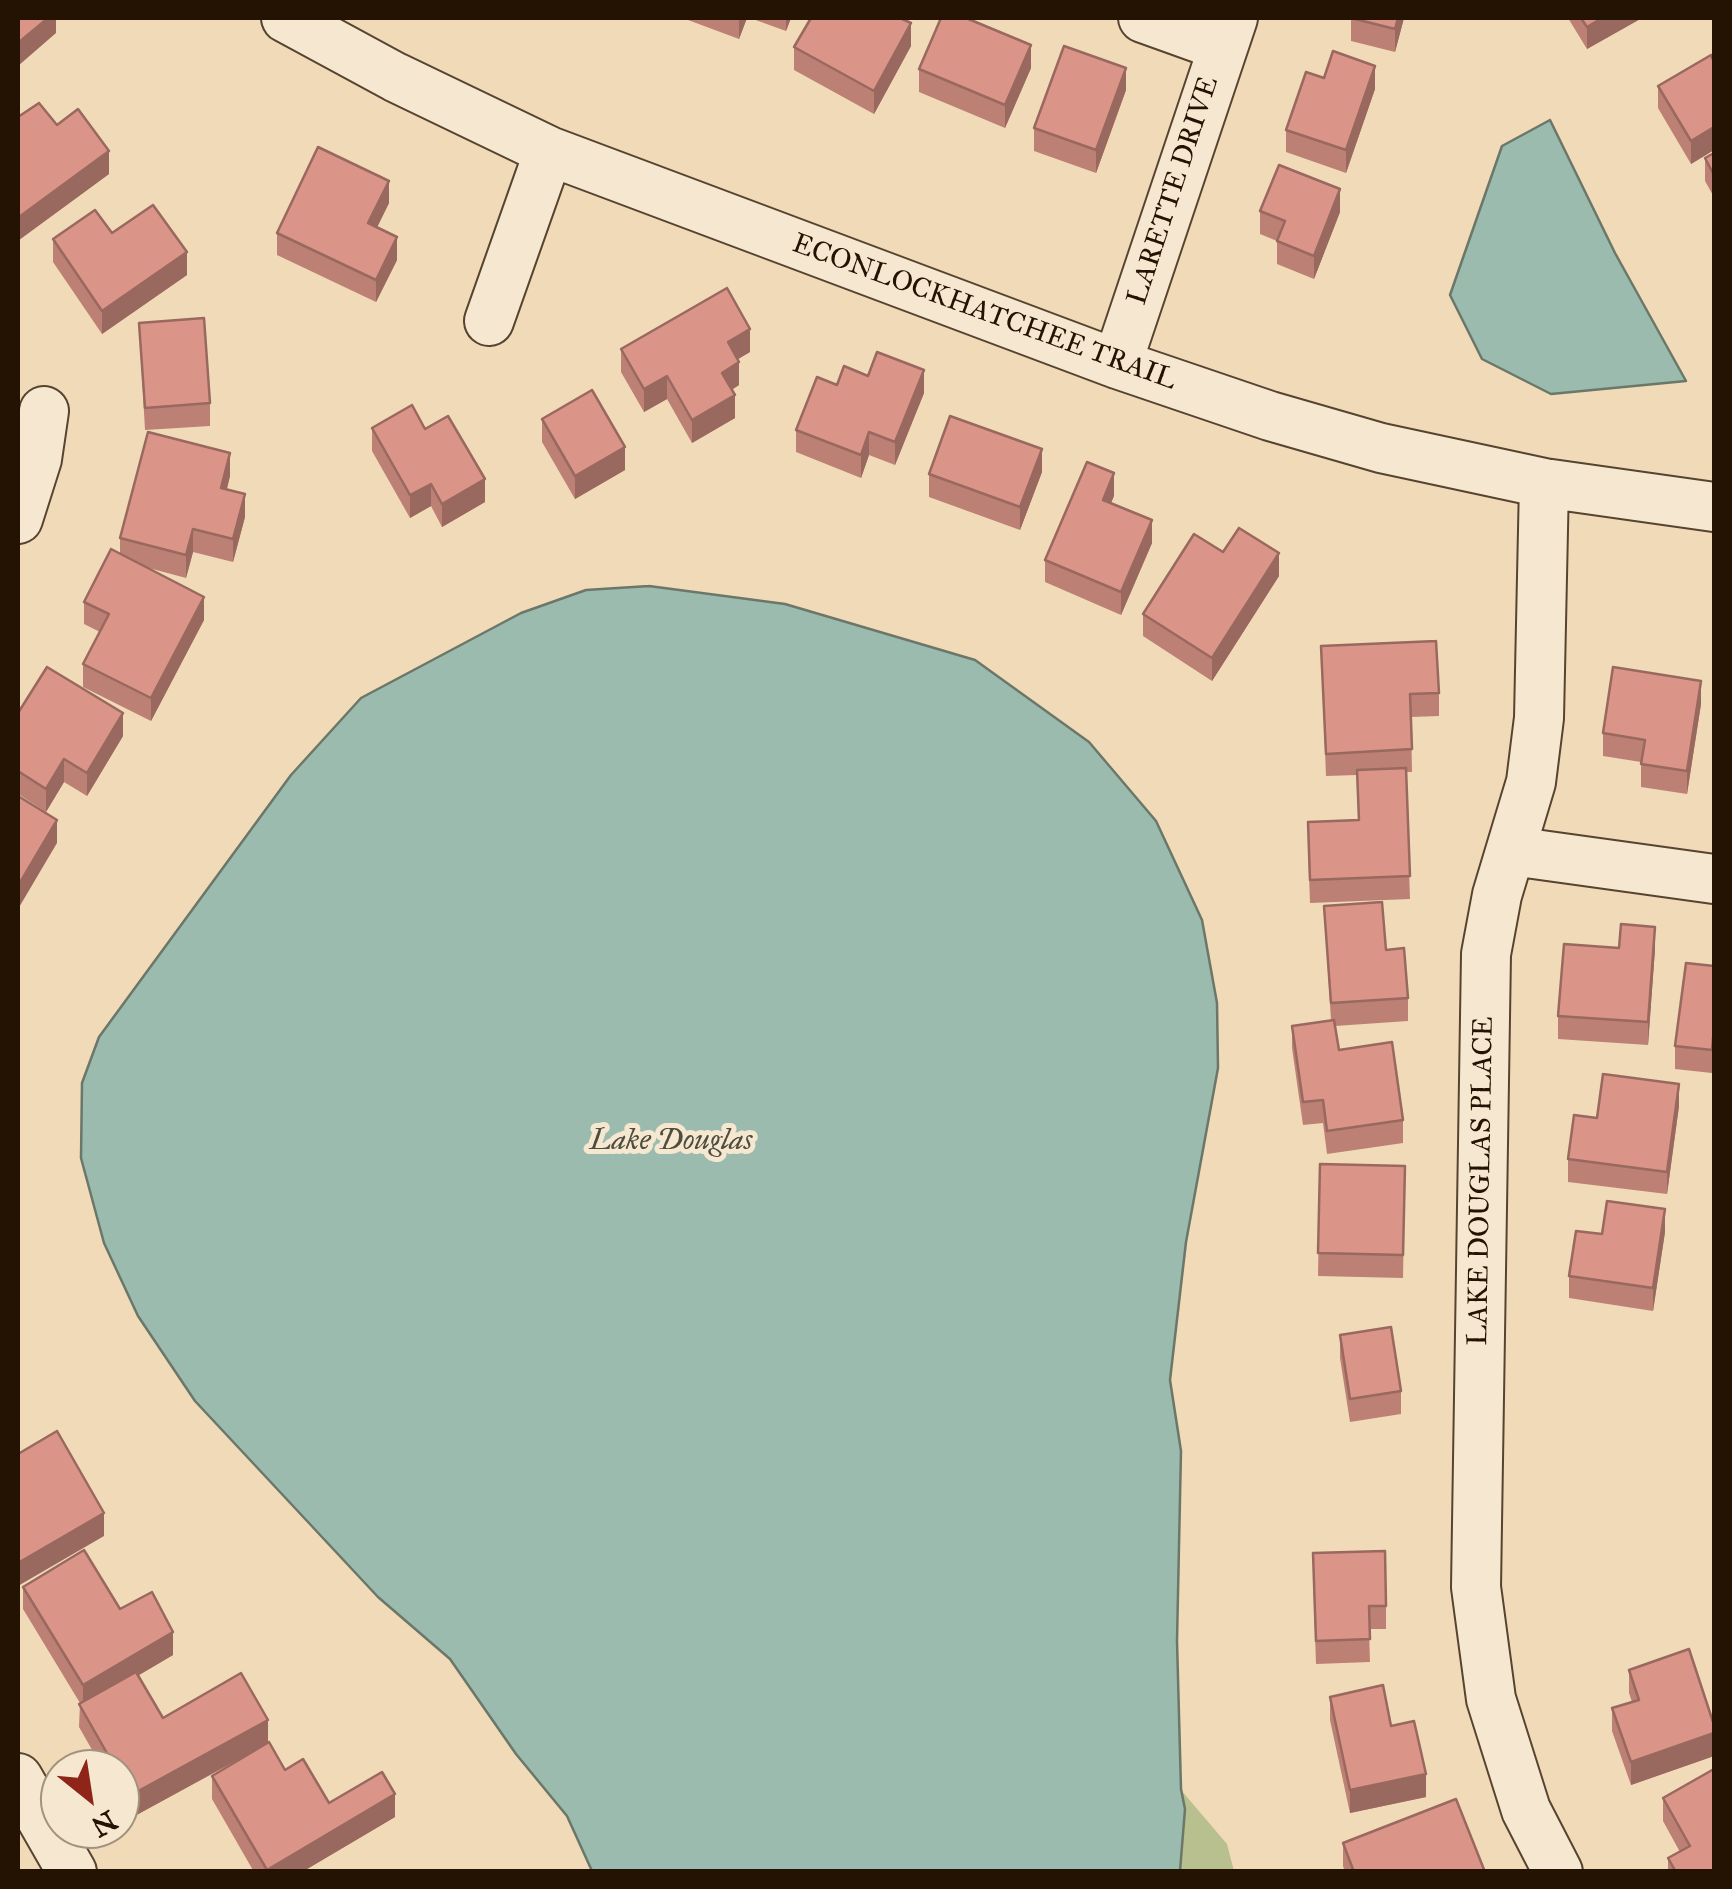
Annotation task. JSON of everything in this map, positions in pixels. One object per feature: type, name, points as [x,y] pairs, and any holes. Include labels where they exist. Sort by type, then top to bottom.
[{"type":"street","name":"ECONLOCKHATCHEE TRAIL","points":[[286,18],[550,152],[1117,364],[1270,416],[1381,448],[1544,484],[1714,507]]},
{"type":"street","points":[[1143,18],[1227,32]]},
{"type":"street","name":"LARETTE DRIVE","points":[[1117,364],[1227,32]]},
{"type":"street","points":[[489,322],[550,152]]},
{"type":"street","points":[[18,519],[37,459],[44,411]]},
{"type":"street","name":"LAKE DOUGLAS PLACE","points":[[1544,484],[1539,718],[1531,782],[1497,895],[1486,954],[1476,1587],[1490,1698],[1526,1810],[1558,1872]]},
{"type":"street","points":[[1512,851],[1714,879]]},
{"type":"street","points":[[18,1778],[72,1872]]},
{"type":"green space","points":[[1181,1790],[1227,1844],[1234,1871],[1180,1872],[1185,1809]]},
{"type":"water","points":[[1550,120],[1615,253],[1686,381],[1551,394],[1482,359],[1450,295],[1502,146]]},
{"type":"water","name":"Lake Douglas","points":[[649,586],[785,604],[975,660],[1089,742],[1156,821],[1202,920],[1217,1003],[1218,1068],[1186,1242],[1170,1380],[1181,1451],[1177,1641],[1181,1789],[1185,1809],[1180,1871],[592,1871],[567,1816],[516,1754],[450,1659],[378,1597],[195,1401],[138,1316],[104,1243],[81,1158],[82,1083],[99,1037],[291,775],[361,698],[521,613],[586,590]]},
{"type":"building","points":[[18,18],[48,18],[18,43]]},
{"type":"building","points":[[811,18],[900,18],[911,23],[874,91],[794,47]]},
{"type":"building","points":[[941,18],[966,18],[1031,45],[1005,105],[919,69]]},
{"type":"building","points":[[1351,18],[1398,18],[1395,29]]},
{"type":"building","points":[[1581,18],[1602,18],[1587,27]]},
{"type":"building","points":[[1064,46],[1126,68],[1096,150],[1034,128]]},
{"type":"building","points":[[1333,51],[1375,66],[1346,150],[1286,130],[1306,72],[1324,78]]},
{"type":"building","points":[[1711,55],[1714,127],[1691,141],[1658,86]]},
{"type":"building","points":[[39,103],[57,125],[78,109],[109,151],[19,217],[18,117]]},
{"type":"building","points":[[318,147],[389,181],[368,223],[397,237],[376,280],[277,233]]},
{"type":"building","points":[[1714,153],[1714,175],[1705,158]]},
{"type":"building","points":[[1279,165],[1340,189],[1314,256],[1277,241],[1285,221],[1260,211]]},
{"type":"building","points":[[153,205],[187,252],[102,311],[53,239],[95,210],[112,233]]},
{"type":"building","points":[[727,288],[750,329],[728,342],[739,362],[722,373],[735,395],[692,420],[667,376],[644,389],[621,349]]},
{"type":"building","points":[[204,318],[210,403],[145,408],[139,323]]},
{"type":"building","points":[[877,352],[924,370],[895,442],[869,432],[861,455],[796,430],[817,377],[837,385],[844,366],[868,376]]},
{"type":"building","points":[[592,390],[625,447],[575,476],[542,419]]},
{"type":"building","points":[[412,405],[425,429],[448,416],[485,479],[442,504],[431,484],[410,495],[372,428]]},
{"type":"building","points":[[950,416],[1042,449],[1020,507],[929,474]]},
{"type":"building","points":[[148,432],[230,453],[221,488],[245,494],[233,539],[193,529],[186,555],[120,538]]},
{"type":"building","points":[[1087,462],[1114,473],[1103,500],[1152,520],[1121,592],[1045,560]]},
{"type":"building","points":[[1239,528],[1279,553],[1212,658],[1143,614],[1194,534],[1223,552]]},
{"type":"building","points":[[111,549],[204,597],[151,698],[83,664],[109,614],[84,602]]},
{"type":"building","points":[[1436,641],[1439,693],[1410,694],[1412,749],[1326,754],[1321,646]]},
{"type":"building","points":[[47,667],[123,713],[87,773],[64,759],[46,789],[18,771],[18,713]]},
{"type":"building","points":[[1613,667],[1701,681],[1687,771],[1641,764],[1645,740],[1603,733]]},
{"type":"building","points":[[1406,768],[1410,876],[1310,880],[1308,822],[1359,820],[1357,770]]},
{"type":"building","points":[[18,796],[57,820],[18,886]]},
{"type":"building","points":[[1382,902],[1386,950],[1404,948],[1408,998],[1331,1003],[1324,906]]},
{"type":"building","points":[[1621,924],[1655,927],[1648,1022],[1558,1016],[1564,944],[1619,948]]},
{"type":"building","points":[[1686,963],[1714,966],[1712,1050],[1675,1046]]},
{"type":"building","points":[[1334,1020],[1339,1050],[1392,1042],[1403,1120],[1327,1131],[1323,1100],[1303,1102],[1292,1026]]},
{"type":"building","points":[[1603,1074],[1679,1084],[1667,1172],[1568,1159],[1574,1115],[1597,1118]]},
{"type":"building","points":[[1320,1164],[1405,1166],[1403,1255],[1318,1253]]},
{"type":"building","points":[[1607,1201],[1665,1209],[1653,1288],[1569,1276],[1576,1231],[1602,1234]]},
{"type":"building","points":[[1391,1327],[1401,1391],[1350,1399],[1340,1335]]},
{"type":"building","points":[[57,1431],[104,1513],[18,1563],[18,1454]]},
{"type":"building","points":[[84,1550],[120,1609],[152,1592],[173,1632],[83,1685],[23,1587]]},
{"type":"building","points":[[1385,1551],[1386,1606],[1369,1606],[1370,1639],[1316,1641],[1313,1553]]},
{"type":"building","points":[[1689,1649],[1714,1733],[1631,1762],[1612,1708],[1639,1700],[1629,1670]]},
{"type":"building","points":[[136,1672],[163,1718],[241,1673],[268,1720],[140,1790],[140,1749],[105,1749],[79,1704]]},
{"type":"building","points":[[1383,1685],[1391,1726],[1414,1721],[1426,1774],[1350,1790],[1330,1697]]},
{"type":"building","points":[[269,1742],[285,1770],[303,1759],[329,1803],[382,1772],[395,1794],[267,1870],[212,1776]]},
{"type":"building","points":[[1714,1769],[1714,1871],[1676,1872],[1668,1858],[1690,1846],[1663,1798]]},
{"type":"building","points":[[1456,1799],[1485,1872],[1354,1872],[1343,1843]]}]
